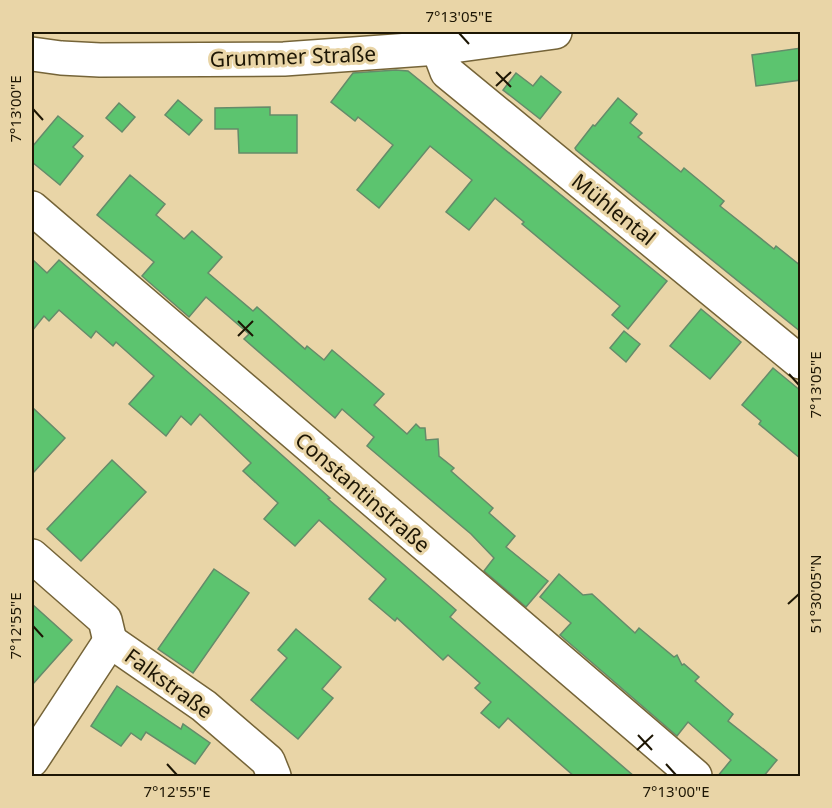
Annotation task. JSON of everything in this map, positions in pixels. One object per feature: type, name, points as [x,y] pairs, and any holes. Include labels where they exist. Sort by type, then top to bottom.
[{"type":"street","name":"Grummer Straße","points":[[32,54],[100,60],[284,59],[438,48],[555,32]]},
{"type":"street","name":"Mühlental","points":[[438,48],[447,72],[801,362]]},
{"type":"street","name":"Constantinstraße","points":[[32,208],[695,777]]},
{"type":"street","points":[[32,556],[105,620],[110,641]]},
{"type":"street","name":"Falkstraße","points":[[32,760],[110,641],[204,706],[268,761],[274,777]]},
{"type":"building","points":[[801,48],[801,80],[756,86],[752,55]]},
{"type":"building","points":[[408,71],[667,281],[628,329],[612,315],[620,306],[522,224],[524,222],[495,198],[469,230],[446,212],[472,180],[430,146],[379,208],[357,190],[393,145],[358,117],[355,121],[331,102],[353,73]]},
{"type":"building","points":[[516,73],[533,86],[541,76],[561,92],[540,119],[503,90]]},
{"type":"building","points":[[618,98],[637,114],[630,123],[642,133],[638,137],[681,172],[684,168],[724,201],[720,206],[774,249],[776,246],[801,266],[801,332],[576,150],[575,148],[593,125],[595,126]]},
{"type":"building","points":[[178,100],[202,120],[189,135],[165,115]]},
{"type":"building","points":[[119,103],[135,117],[122,132],[106,118]]},
{"type":"building","points":[[270,107],[270,115],[297,115],[297,153],[239,153],[238,129],[215,129],[215,108]]},
{"type":"building","points":[[58,116],[83,136],[73,147],[83,156],[60,185],[32,162],[32,147]]},
{"type":"building","points":[[130,175],[165,204],[156,215],[184,239],[192,231],[222,257],[208,273],[253,311],[257,307],[305,349],[307,346],[324,360],[332,350],[384,394],[374,405],[407,434],[416,424],[420,428],[425,428],[426,440],[438,439],[439,456],[454,468],[451,471],[493,508],[489,513],[515,536],[506,547],[548,581],[526,607],[484,571],[494,558],[471,534],[367,446],[374,437],[342,409],[335,418],[244,339],[249,334],[206,297],[189,317],[142,276],[154,262],[97,215]]},
{"type":"building","points":[[32,259],[47,273],[59,260],[456,610],[450,617],[635,777],[575,777],[508,718],[499,728],[481,713],[491,702],[475,688],[480,683],[448,655],[443,660],[397,618],[395,621],[369,599],[386,579],[319,520],[295,546],[264,519],[278,503],[243,471],[251,463],[200,414],[191,425],[181,416],[166,436],[129,404],[154,376],[116,342],[113,346],[96,331],[91,338],[59,310],[49,321],[44,316],[32,331]]},
{"type":"building","points":[[701,309],[741,342],[710,379],[670,346]]},
{"type":"building","points":[[624,331],[640,344],[626,362],[610,348]]},
{"type":"building","points":[[773,368],[801,391],[801,459],[759,424],[761,421],[742,405]]},
{"type":"building","points":[[32,407],[65,438],[32,474]]},
{"type":"building","points":[[112,460],[146,492],[81,561],[47,529]]},
{"type":"building","points":[[214,569],[249,593],[193,673],[158,649]]},
{"type":"building","points":[[559,574],[583,595],[592,594],[635,633],[639,628],[674,657],[677,655],[682,665],[684,664],[699,677],[695,681],[733,714],[728,721],[777,760],[763,777],[717,777],[731,760],[688,722],[677,736],[560,635],[571,623],[540,597]]},
{"type":"building","points":[[32,604],[72,640],[32,685]]},
{"type":"building","points":[[296,629],[341,667],[322,689],[333,698],[298,739],[251,700],[287,658],[278,650]]},
{"type":"building","points":[[117,686],[181,729],[183,724],[210,743],[195,764],[146,732],[141,740],[131,733],[121,746],[91,726]]}]
